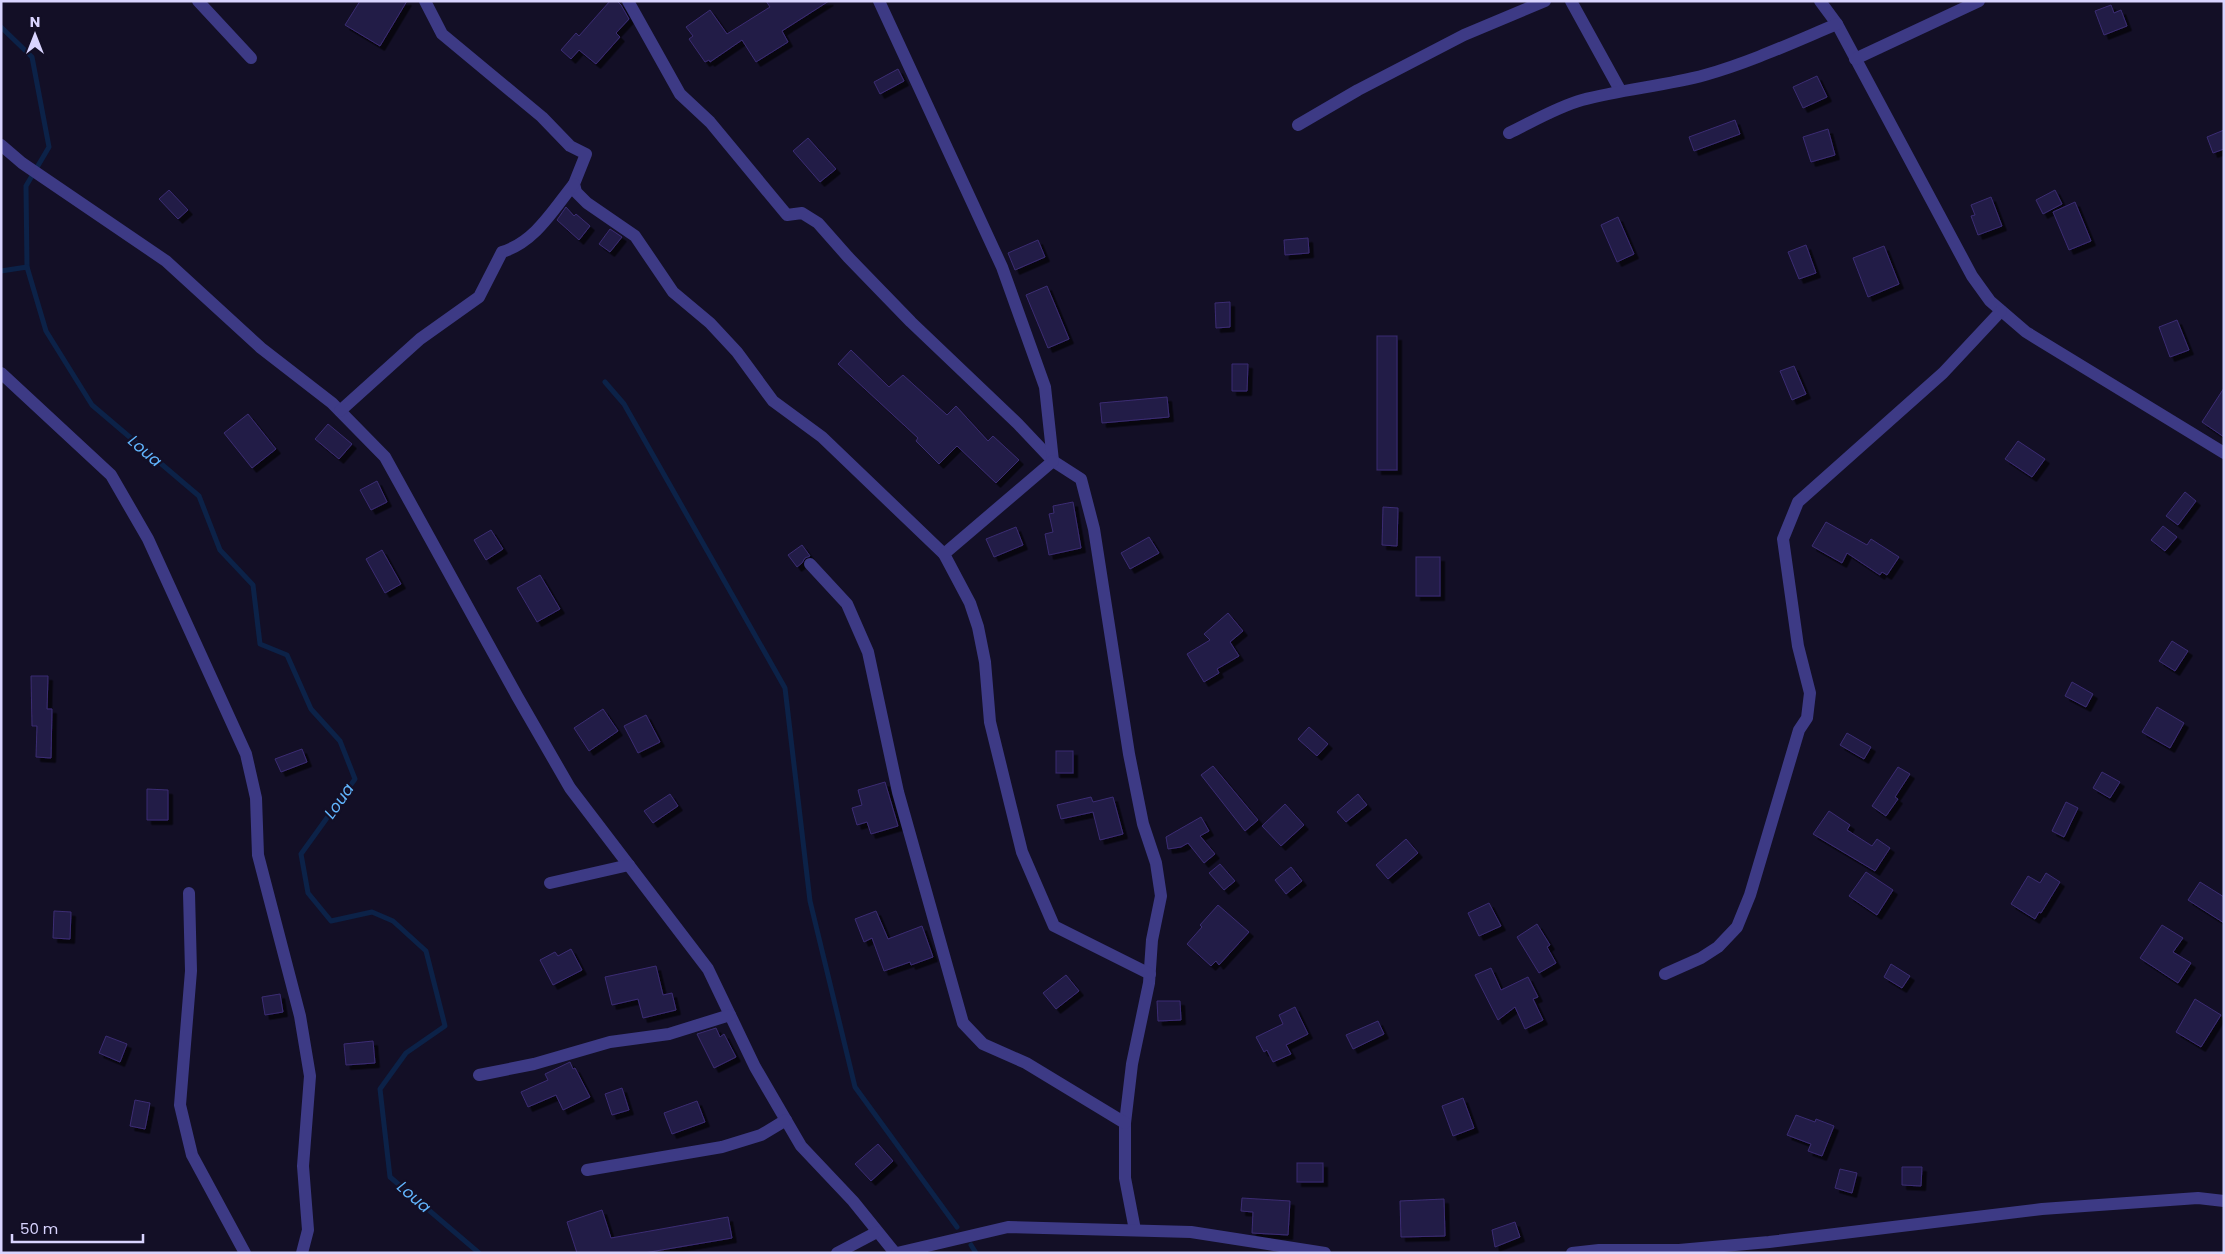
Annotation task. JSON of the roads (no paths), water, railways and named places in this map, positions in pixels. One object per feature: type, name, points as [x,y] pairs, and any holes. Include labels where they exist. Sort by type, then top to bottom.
[{"type":"street","points":[[198,1],[251,58]]},
{"type":"street","points":[[340,411],[420,339],[479,297],[502,252],[516,248],[530,237],[574,184],[586,154],[570,146],[542,118],[442,34],[425,1]]},
{"type":"street","points":[[628,1],[680,94],[710,122],[787,215],[802,213],[818,223],[911,322],[1005,411],[1053,461],[1081,479],[1094,529],[1129,754],[1143,824],[1156,863],[1161,896],[1152,940],[1150,974],[1132,1064],[1125,1123],[1125,1178],[1135,1230]]},
{"type":"street","points":[[879,1],[1002,267],[1045,386],[1053,461]]},
{"type":"street","points":[[1298,125],[1358,90],[1464,35],[1546,1]]},
{"type":"street","points":[[1571,1],[1620,90]]},
{"type":"street","points":[[1820,1],[1837,24],[1972,276],[1990,301],[2026,332],[2224,452]]},
{"type":"street","points":[[1855,59],[1980,1]]},
{"type":"street","points":[[1509,133],[1579,101],[1620,90],[1657,87],[1723,70],[1837,24]]},
{"type":"street","points":[[1,145],[22,163],[166,261],[261,348],[340,411],[385,457],[570,788],[708,969],[754,1067],[801,1146],[853,1201],[896,1253],[1008,1227],[1191,1232],[1325,1253]]},
{"type":"street","points":[[574,184],[576,192],[587,203],[635,236],[673,292],[710,323],[737,352],[773,401],[822,437],[944,554],[970,603],[978,627],[985,662],[990,722],[1022,852],[1054,926],[1150,974]]},
{"type":"street","points":[[1665,974],[1712,951],[1729,938],[1737,927],[1750,895],[1799,730],[1807,718],[1810,693],[1798,646],[1783,539],[1798,502],[1942,373],[2001,310]]},
{"type":"street","points":[[1,373],[112,475],[148,539],[246,754],[256,798],[258,855],[300,1016],[310,1076],[304,1166],[308,1230],[302,1253]]},
{"type":"street","points":[[944,554],[1053,461]]},
{"type":"street","points":[[810,564],[847,604],[868,652],[898,792],[963,1023],[984,1044],[1026,1063],[1125,1123]]},
{"type":"street","points":[[550,883],[628,865]]},
{"type":"street","points":[[189,893],[191,971],[180,1105],[192,1155],[245,1253]]},
{"type":"street","points":[[479,1075],[534,1064],[610,1042],[669,1034],[730,1015]]},
{"type":"street","points":[[587,1170],[722,1147],[761,1135],[786,1120]]},
{"type":"street","points":[[1572,1253],[1599,1250],[1679,1250],[1769,1242],[2042,1210],[2198,1198],[2224,1201]]},
{"type":"street","points":[[837,1253],[877,1232]]},
{"type":"waterway","points":[[1,27],[32,57],[49,147],[26,186],[27,267]]},
{"type":"waterway","name":"Loua","points":[[1,271],[27,267],[46,331],[92,405],[199,496],[220,550],[253,585],[260,644],[287,655],[311,709],[340,741],[355,779],[301,854],[308,893],[331,921],[372,912],[393,921],[426,951],[445,1026],[406,1053],[380,1089],[390,1177],[479,1253]]},
{"type":"waterway","points":[[605,382],[624,404],[785,688],[810,901],[855,1087],[957,1227]]},
{"type":"waterway","points":[[971,1245],[976,1253]]}]
